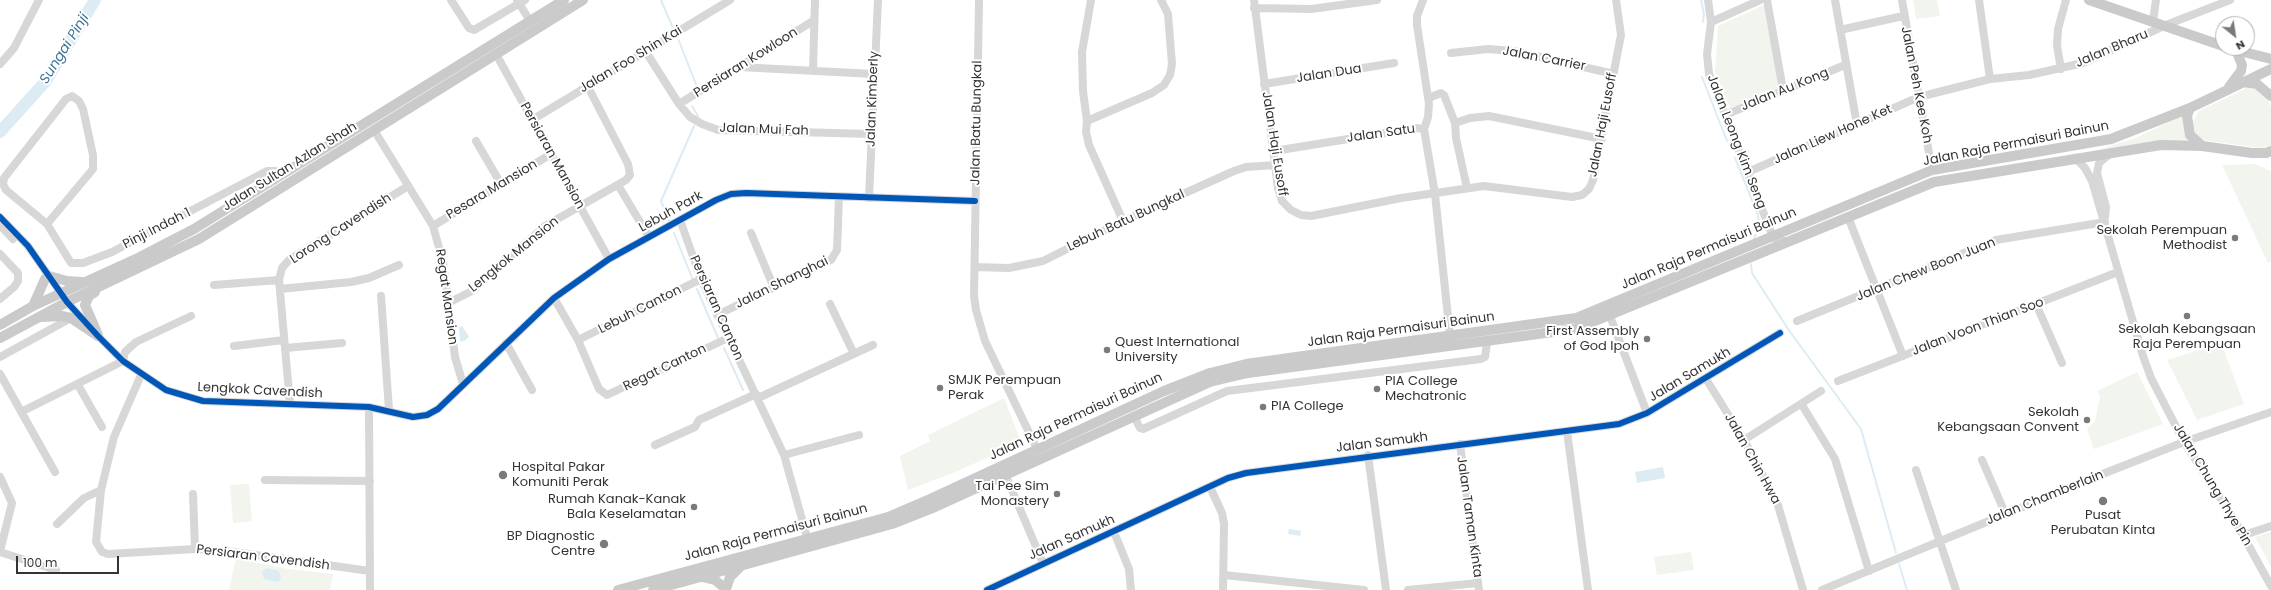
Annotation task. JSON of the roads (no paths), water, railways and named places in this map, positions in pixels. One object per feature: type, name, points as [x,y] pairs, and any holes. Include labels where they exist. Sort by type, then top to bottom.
[{"type":"main road","name":"Jalan Sultan Azlan Shah","points":[[0,325],[33,306],[140,257],[194,229],[564,0]]},
{"type":"main road","points":[[530,21],[540,20],[574,0]]},
{"type":"main road","name":"Jalan Sultan Azlan Shah","points":[[0,338],[67,302],[199,239],[583,0]]},
{"type":"main road","points":[[2089,0],[2215,43]]},
{"type":"main road","points":[[2255,55],[2271,59]]},
{"type":"main road","points":[[2226,90],[2241,71],[2242,64],[2237,56]]},
{"type":"main road","name":"Jalan Raja Permaisuri Bainun","points":[[653,590],[722,571],[740,561],[807,537],[888,517],[1164,391],[1210,373],[1246,364],[1576,318],[1773,237],[1847,204],[1932,170],[2111,139],[2148,127],[2271,69]]},
{"type":"main road","points":[[2243,82],[2257,84],[2271,96]]},
{"type":"main road","points":[[2190,108],[2187,116],[2190,135],[2202,146]]},
{"type":"main road","name":"Jalan Raja Permaisuri Bainun","points":[[618,590],[704,566],[740,561],[892,524],[935,507],[1210,382],[1248,373],[1485,343],[1575,329],[1610,316],[1934,182],[2161,145],[2202,146],[2252,153]]},
{"type":"main road","points":[[2252,153],[2266,153],[2271,151]]},
{"type":"main road","points":[[2252,153],[2271,160]]},
{"type":"main road","points":[[33,306],[47,277],[67,281],[85,282]]},
{"type":"main road","points":[[98,336],[85,305],[89,296],[101,286]]},
{"type":"main road","points":[[37,318],[62,316],[71,318],[98,336]]},
{"type":"main road","points":[[1037,449],[1045,453],[1065,445],[1070,445]]},
{"type":"main road","points":[[701,577],[715,580],[726,590],[730,577],[740,561]]},
{"type":"main road","points":[[704,566],[716,567],[722,571]]},
{"type":"street","points":[[0,64],[14,48],[39,0]]},
{"type":"street","points":[[452,0],[469,28],[474,30],[521,1],[530,21]]},
{"type":"street","name":"Jalan Foo Shin Kai","points":[[532,120],[730,0]]},
{"type":"street","points":[[813,70],[813,21],[815,0]]},
{"type":"street","name":"Jalan Kimberly","points":[[869,198],[878,0]]},
{"type":"street","name":"Jalan Batu Bungkal","points":[[979,0],[975,201],[976,267],[974,296],[979,325],[1022,422],[1037,449]]},
{"type":"street","points":[[1091,0],[1087,15],[1082,52],[1083,91],[1087,121],[1086,132],[1089,145],[1123,221]]},
{"type":"street","points":[[1087,121],[1152,92],[1164,85],[1170,75],[1172,64],[1168,14],[1161,0]]},
{"type":"street","points":[[1254,4],[1311,9],[1377,0]]},
{"type":"street","points":[[1423,0],[1417,16],[1417,25],[1429,98],[1428,117],[1424,129]]},
{"type":"street","name":"Jalan Haji Eusoff","points":[[1254,4],[1275,165],[1282,201],[1291,210],[1301,215],[1311,216],[1484,186],[1572,197],[1582,195],[1589,189],[1593,180],[1621,35],[1616,0]]},
{"type":"street","name":"Jalan Leong Kim Seng","points":[[1708,0],[1711,22],[1707,54],[1709,74],[1773,237]]},
{"type":"street","points":[[1711,22],[1760,0]]},
{"type":"street","points":[[1767,0],[1783,90]]},
{"type":"street","points":[[1835,0],[1856,125]]},
{"type":"street","name":"Jalan Peh Kee Koh","points":[[1902,0],[1903,16],[1932,170]]},
{"type":"street","points":[[1979,0],[1990,79]]},
{"type":"street","points":[[2061,69],[2057,46],[2058,29],[2066,0]]},
{"type":"street","points":[[2153,21],[2156,0]]},
{"type":"street","name":"Jalan Bharu","points":[[1919,97],[1990,79],[2061,69],[2084,63],[2166,26],[2230,0]]},
{"type":"street","points":[[1840,30],[1903,16]]},
{"type":"street","name":"Persiaran Kowloon","points":[[679,104],[813,21]]},
{"type":"street","name":"Jalan Carrier","points":[[1451,53],[1488,49],[1514,51],[1614,74]]},
{"type":"street","name":"Jalan Mui Fah","points":[[646,52],[679,104],[690,116],[702,124],[718,130],[872,134]]},
{"type":"street","name":"Persiaran Mansion","points":[[496,54],[609,259]]},
{"type":"street","name":"Jalan Dua","points":[[1264,84],[1394,63]]},
{"type":"street","name":"Jalan Au Kong","points":[[1725,115],[1845,65]]},
{"type":"street","points":[[740,67],[874,74]]},
{"type":"street","name":"Lengkok Mansion","points":[[448,303],[472,291],[545,226],[626,180],[631,169],[588,87]]},
{"type":"street","points":[[1429,98],[1441,93],[1444,95],[1454,123],[1467,188]]},
{"type":"street","points":[[72,96],[79,101],[83,109],[94,155],[93,169],[47,224],[6,190],[3,184],[4,178],[66,99],[72,96]]},
{"type":"street","name":"Jalan Liew Hone Ket","points":[[1748,172],[1919,97]]},
{"type":"street","points":[[1454,123],[1470,118],[1489,116],[1602,139]]},
{"type":"street","name":"Jalan Satu","points":[[1274,151],[1416,128],[1424,129],[1435,194]]},
{"type":"street","name":"Regat Mansion","points":[[374,130],[433,226],[443,262],[454,357],[463,384]]},
{"type":"street","points":[[476,141],[501,184]]},
{"type":"street","name":"Jalan Chung Thye Pin","points":[[2105,222],[2106,207],[2098,179],[2098,167],[2102,159],[2115,152]]},
{"type":"street","name":"Pesara Mansion","points":[[433,226],[551,154]]},
{"type":"street","name":"Jalan Chung Thye Pin","points":[[2075,158],[2089,173],[2105,222],[2143,356],[2184,442],[2244,535],[2271,586]]},
{"type":"street","name":"Lebuh Batu Bungkal","points":[[976,267],[1009,268],[1043,261],[1123,221],[1234,171],[1246,167],[1275,165]]},
{"type":"street","name":"Pinji Indah 1","points":[[47,224],[67,258],[71,263],[77,264],[132,243],[267,171],[275,171],[282,174]]},
{"type":"street","points":[[618,184],[649,237]]},
{"type":"street","name":"Lorong Cavendish","points":[[279,280],[282,268],[289,260],[408,186]]},
{"type":"street","name":"Lebuh Park","points":[[438,409],[554,298],[609,259],[716,200],[731,194],[746,193],[975,201]]},
{"type":"street","points":[[1435,194],[1450,336],[1458,342],[1485,343]]},
{"type":"street","name":"Jalan Shanghai","points":[[717,315],[826,263],[835,256],[837,250],[839,197]]},
{"type":"street","points":[[1848,217],[1903,356]]},
{"type":"street","name":"Lengkok Cavendish","points":[[0,220],[47,277],[58,294],[98,336],[123,361],[141,375],[166,390],[196,400],[369,407],[389,410],[413,417],[427,415],[438,409]]},
{"type":"street","name":"Persiaran Canton","points":[[680,220],[701,279],[784,455],[807,537]]},
{"type":"street","name":"Jalan Chew Boon Juan","points":[[1797,321],[1996,240],[2105,222]]},
{"type":"street","points":[[751,233],[774,288]]},
{"type":"street","points":[[1773,237],[1782,242],[1794,240]]},
{"type":"street","points":[[0,254],[18,273],[18,281],[14,287],[0,299]]},
{"type":"street","points":[[280,289],[351,282],[369,278],[399,265]]},
{"type":"street","name":"Jalan Voon Thian Soo","points":[[1838,381],[2118,272]]},
{"type":"street","name":"Lebuh Canton","points":[[578,340],[701,279]]},
{"type":"street","points":[[214,285],[279,280],[290,404]]},
{"type":"street","points":[[381,296],[389,410]]},
{"type":"street","points":[[554,298],[578,340]]},
{"type":"street","points":[[830,304],[854,354]]},
{"type":"street","points":[[2036,304],[2062,363]]},
{"type":"street","points":[[21,412],[78,385],[123,361],[125,352],[130,346],[191,316]]},
{"type":"street","name":"Jalan Samukh","points":[[1610,316],[1647,413]]},
{"type":"street","points":[[0,357],[71,318]]},
{"type":"street","name":"Jalan Samukh","points":[[992,589],[1043,563],[1210,487],[1246,473],[1368,455],[1619,424],[1647,413],[1706,379],[1780,333]]},
{"type":"street","name":"Regat Canton","points":[[578,340],[602,393],[613,394],[728,338]]},
{"type":"street","points":[[506,343],[532,390]]},
{"type":"street","name":"Jalan Raja Permaisuri Bainun","points":[[1134,416],[1140,428],[1143,429],[1227,391],[1480,359],[1485,357],[1485,343]]},
{"type":"street","points":[[234,346],[342,344]]},
{"type":"street","points":[[655,445],[695,427],[699,420],[873,345]]},
{"type":"street","points":[[0,374],[55,472]]},
{"type":"street","name":"Persiaran Cavendish","points":[[141,375],[114,437],[101,490],[96,542],[102,552],[108,554],[194,549],[254,554],[370,571]]},
{"type":"street","name":"Jalan Chin Hwa","points":[[1706,379],[1744,440],[1778,502],[1803,590]]},
{"type":"street","points":[[78,385],[102,427]]},
{"type":"street","points":[[1192,390],[1198,403]]},
{"type":"street","points":[[1744,440],[1802,405],[1821,391]]},
{"type":"street","points":[[1802,405],[1835,459],[1869,571]]},
{"type":"street","points":[[369,407],[370,590]]},
{"type":"street","name":"Jalan Chamberlain","points":[[1822,590],[2184,442],[2271,412]]},
{"type":"street","points":[[1567,431],[1588,590]]},
{"type":"street","points":[[784,455],[859,435]]},
{"type":"street","name":"Jalan Taman Kinta","points":[[1460,444],[1479,587]]},
{"type":"street","points":[[1368,455],[1386,590]]},
{"type":"street","points":[[1982,460],[2006,515]]},
{"type":"street","points":[[1916,470],[1956,590]]},
{"type":"street","points":[[1006,474],[1043,563]]},
{"type":"street","points":[[0,476],[12,502],[0,552],[56,570]]},
{"type":"street","points":[[265,480],[370,482]]},
{"type":"street","points":[[1210,487],[1222,513],[1224,524],[1223,590]]},
{"type":"street","points":[[57,524],[84,498],[101,490]]},
{"type":"street","points":[[193,494],[194,549]]},
{"type":"street","points":[[2244,535],[2271,526]]},
{"type":"street","points":[[1114,532],[1129,569],[1131,590]]},
{"type":"street","points":[[722,571],[726,590]]},
{"type":"street","points":[[1224,575],[1315,588],[1364,590]]},
{"type":"street","points":[[1408,590],[1479,587]]},
{"type":"waterway","name":"Sungai Pinji","points":[[0,132],[46,81],[95,0]]},
{"type":"waterway","points":[[661,0],[673,28]]},
{"type":"waterway","points":[[1701,0],[1704,14],[1703,22]]},
{"type":"waterway","points":[[679,41],[697,87]]},
{"type":"waterway","points":[[1702,77],[1727,141]]},
{"type":"waterway","points":[[692,106],[698,116]]},
{"type":"waterway","points":[[669,221],[661,201],[694,126]]},
{"type":"waterway","points":[[1735,158],[1758,215],[1759,227],[1754,239]]},
{"type":"waterway","points":[[674,233],[693,280]]},
{"type":"waterway","points":[[1751,264],[1752,273],[1788,329],[1861,429],[1896,553]]},
{"type":"waterway","points":[[697,289],[718,338]]},
{"type":"waterway","points":[[724,348],[743,390]]},
{"type":"waterway","points":[[1899,564],[1907,590]]},
{"type":"place","name":"Sekolah Perempuan Methodist","points":[[2235,238]]},
{"type":"place","name":"Sekolah Kebangsaan Raja Perempuan","points":[[2187,316]]},
{"type":"place","name":"First Assembly of God Ipoh","points":[[1647,339]]},
{"type":"place","name":"Quest International University","points":[[1107,350]]},
{"type":"place","name":"SMJK Perempuan Perak","points":[[940,388]]},
{"type":"place","name":"PIA College Mechatronic","points":[[1377,389]]},
{"type":"place","name":"PIA College","points":[[1263,407]]},
{"type":"place","name":"Sekolah Kebangsaan Convent","points":[[2087,420]]},
{"type":"place","name":"Hospital Pakar Komuniti Perak","points":[[503,475]]},
{"type":"place","name":"Tai Pee Sim Monastery","points":[[1057,494]]},
{"type":"place","name":"Pusat Perubatan Kinta","points":[[2103,501]]},
{"type":"place","name":"Rumah Kanak-Kanak Bala Keselamatan","points":[[694,507]]},
{"type":"place","name":"BP Diagnostic Centre","points":[[604,544]]}]
